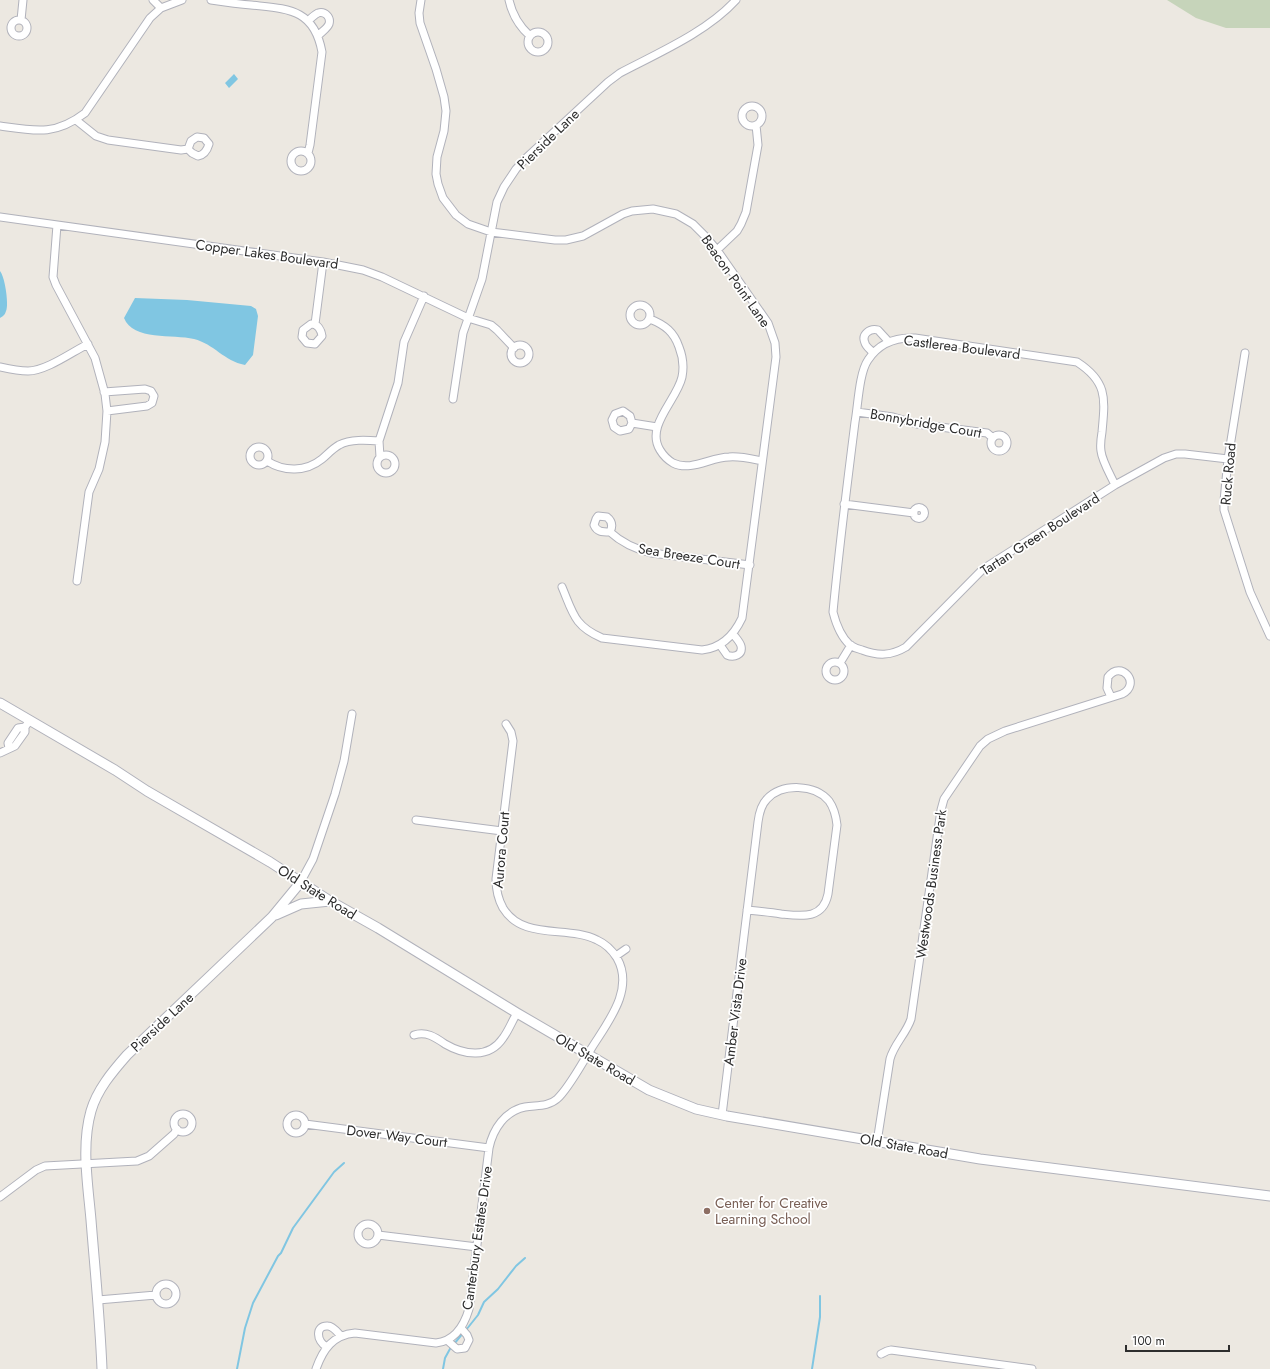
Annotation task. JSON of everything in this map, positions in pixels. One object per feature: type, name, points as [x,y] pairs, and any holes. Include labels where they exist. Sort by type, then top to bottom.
[{"type":"street","points":[[21,20],[23,0]]},
{"type":"street","points":[[153,0],[161,8]]},
{"type":"street","points":[[0,126],[36,131],[49,130],[70,124],[76,120],[84,113],[144,26],[161,8],[182,0]]},
{"type":"street","points":[[211,0],[251,3],[291,10],[308,21],[314,29],[318,36],[322,52],[308,153]]},
{"type":"street","name":"Beacon Point Lane","points":[[421,0],[419,13],[420,23],[436,69],[446,110],[444,131],[436,166],[438,184],[443,198],[456,215],[468,224],[491,232],[566,240],[583,236],[623,214],[653,209],[676,214],[693,224],[717,250],[768,323],[774,343],[776,357],[750,565],[742,618],[733,634],[720,645],[702,650],[602,638],[580,625],[562,587]]},
{"type":"street","points":[[508,0],[518,23],[530,36]]},
{"type":"street","name":"Pierside Lane","points":[[453,399],[464,333],[482,279],[497,202],[504,187],[516,169],[608,82],[620,73],[701,29],[727,10],[736,0]]},
{"type":"street","points":[[308,21],[316,14],[323,13],[328,16],[328,26],[318,36]]},
{"type":"street","points":[[76,120],[96,136],[108,140],[181,150],[188,149]]},
{"type":"street","points":[[717,250],[737,231],[746,212],[758,145],[756,125]]},
{"type":"street","name":"Copper Lakes Boulevard","points":[[0,217],[323,262],[363,270],[424,296],[468,318],[491,325],[514,348]]},
{"type":"street","points":[[57,225],[53,276],[56,285],[96,358],[104,392],[106,411],[105,442],[99,468],[89,492],[77,581]]},
{"type":"street","points":[[315,324],[323,262]]},
{"type":"street","points":[[380,457],[379,441],[398,383],[404,342],[424,296]]},
{"type":"street","points":[[650,319],[660,323],[670,330],[678,343],[682,356],[682,378],[657,427],[659,448],[664,456],[673,463],[690,466],[712,459],[730,456],[762,461]]},
{"type":"street","points":[[874,353],[866,346],[864,340],[867,331],[871,329],[878,330],[889,342]]},
{"type":"street","name":"Castlerea Boulevard","points":[[851,646],[838,629],[833,612],[844,504],[860,384],[865,364],[874,353],[889,342],[900,338],[915,338],[1077,362],[1095,377],[1102,388],[1105,413],[1101,452],[1115,486]]},
{"type":"street","points":[[0,367],[29,371],[37,370],[88,344]]},
{"type":"street","name":"Ruck Road","points":[[1245,353],[1228,459],[1224,510],[1250,592],[1270,636]]},
{"type":"street","points":[[104,392],[145,389],[151,391],[154,396],[152,403],[147,406],[106,411]]},
{"type":"street","name":"Bonnybridge Court","points":[[857,412],[893,417],[917,424],[987,433],[993,438]]},
{"type":"street","points":[[632,422],[657,427]]},
{"type":"street","points":[[267,461],[279,468],[295,470],[305,468],[321,460],[340,444],[357,440],[379,441]]},
{"type":"street","name":"Tartan Green Boulevard","points":[[851,646],[871,654],[883,655],[906,647],[983,569],[1115,486],[1164,458],[1176,454],[1185,454],[1228,459]]},
{"type":"street","points":[[844,504],[914,512]]},
{"type":"street","name":"Sea Breeze Court","points":[[610,532],[617,539],[640,550],[651,553],[750,565]]},
{"type":"street","points":[[720,645],[727,655],[734,657],[740,653],[740,644],[733,634]]},
{"type":"street","points":[[840,663],[851,646]]},
{"type":"street","name":"Westwoods Business Park","points":[[877,1142],[892,1051],[908,1028],[911,1019],[941,810],[944,800],[980,746],[988,738],[1005,731],[1111,697]]},
{"type":"street","name":"Old State Road","points":[[0,702],[28,724],[115,770],[150,793],[270,862],[300,883],[378,928],[516,1013],[649,1090],[669,1099],[696,1109],[722,1115],[980,1159],[1270,1196]]},
{"type":"street","name":"Pierside Lane","points":[[102,1369],[98,1300],[86,1164],[88,1127],[91,1110],[99,1092],[111,1074],[127,1055],[272,917],[300,883],[313,859],[335,794],[342,767],[352,714]]},
{"type":"street","points":[[0,753],[15,746],[25,732],[28,724]]},
{"type":"street","name":"Aurora Court","points":[[506,724],[511,732],[513,741],[496,885],[500,902],[510,917],[527,927],[536,930],[591,937],[607,946],[616,956]]},
{"type":"street","name":"Amber Vista Drive","points":[[722,1115],[747,910],[758,822],[760,812],[765,801],[774,793],[788,788],[811,790],[821,794],[833,807],[837,825],[828,894],[824,904],[816,912],[803,916],[747,910]]},
{"type":"street","points":[[416,820],[502,831]]},
{"type":"street","points":[[272,917],[301,904],[330,901]]},
{"type":"street","points":[[588,1055],[616,1006],[622,992],[622,971],[616,956],[626,949]]},
{"type":"street","points":[[414,1035],[428,1034],[463,1052],[482,1052],[492,1048],[501,1041],[516,1013]]},
{"type":"street","name":"Canterbury Estates Drive","points":[[448,1341],[467,1318],[469,1309],[489,1148],[492,1135],[497,1127],[510,1114],[524,1108],[550,1104],[556,1100],[562,1094],[588,1055]]},
{"type":"street","name":"Dover Way Court","points":[[305,1124],[489,1148]]},
{"type":"street","points":[[0,1197],[36,1170],[45,1166],[137,1161],[149,1156],[174,1134],[176,1129]]},
{"type":"street","points":[[378,1235],[477,1247]]},
{"type":"street","points":[[98,1300],[156,1295]]},
{"type":"street","points":[[326,1347],[318,1339],[322,1327],[330,1326],[341,1336]]},
{"type":"street","points":[[316,1369],[320,1357],[326,1347],[341,1336],[355,1333],[429,1342],[448,1341],[457,1349],[462,1349],[467,1346],[469,1340],[460,1328]]},
{"type":"street","points":[[881,1354],[891,1350],[1032,1369]]},
{"type":"green space","points":[[1167,0],[1270,0],[1270,28],[1226,28],[1196,18]]},
{"type":"water","points":[[234,74],[238,79],[229,88],[225,83]]},
{"type":"water","points":[[0,271],[5,284],[7,308],[5,314],[0,318]]},
{"type":"water","points":[[135,298],[187,300],[251,306],[256,309],[258,316],[253,355],[245,365],[231,360],[201,341],[154,335],[136,330],[129,325],[124,318]]},
{"type":"waterway","points":[[237,1369],[245,1328],[253,1303],[293,1228],[334,1172],[344,1163]]},
{"type":"waterway","points":[[466,1330],[478,1315],[484,1302],[498,1289],[516,1266],[525,1258]]},
{"type":"waterway","points":[[812,1369],[820,1317],[820,1296]]},
{"type":"waterway","points":[[454,1344],[463,1333]]},
{"type":"waterway","points":[[443,1369],[445,1358],[451,1347]]},
{"type":"place","name":"Center for Creative Learning School","points":[[707,1211]]}]
